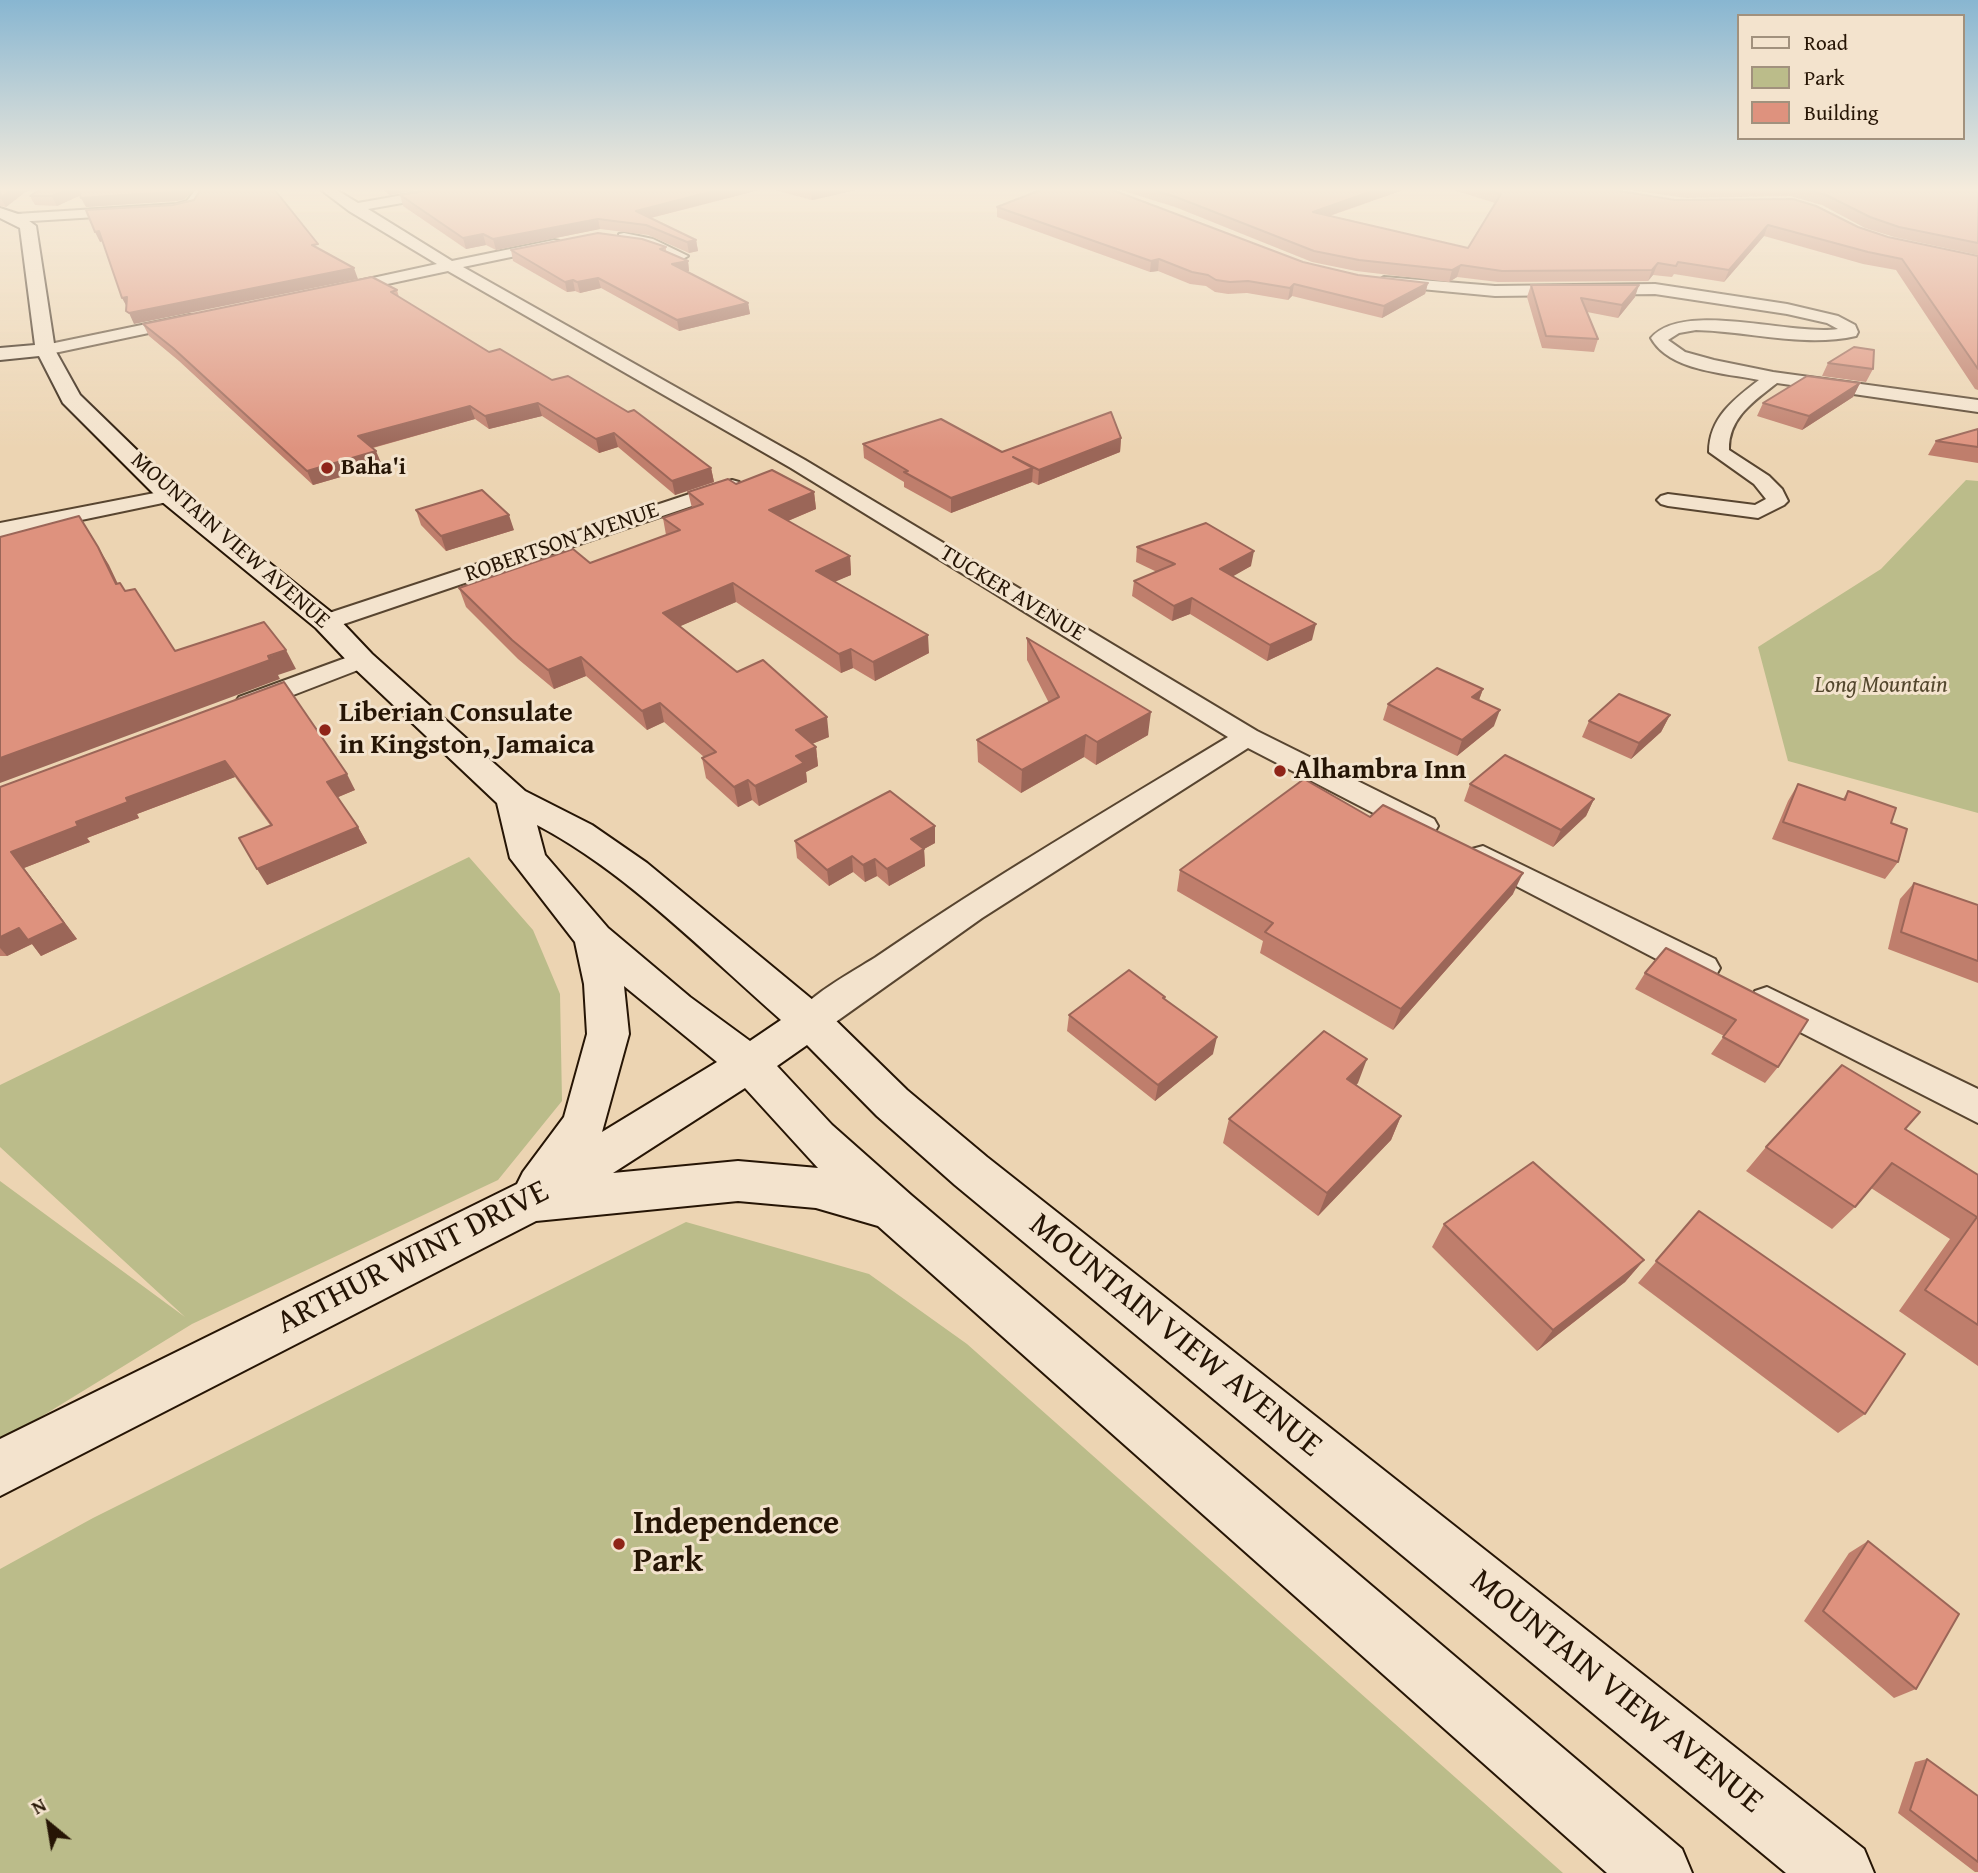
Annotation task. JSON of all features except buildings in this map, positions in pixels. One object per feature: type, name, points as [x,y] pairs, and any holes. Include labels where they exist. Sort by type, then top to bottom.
[{"type":"main road","name":"MOUNTAIN VIEW AVENUE","points":[[35,276],[45,350],[71,398],[170,496],[326,622],[362,660],[513,799],[580,833],[634,872],[810,1021],[892,1103],[971,1171],[1840,1873]]},
{"type":"main road","points":[[0,354],[45,350]]},
{"type":"main road","points":[[513,799],[528,858],[594,938],[676,1008],[749,1064],[817,1138],[894,1210],[1658,1873]]},
{"type":"main road","points":[[528,1202],[584,1124],[608,1034],[604,984],[594,938]]},
{"type":"main road","name":"ARTHUR WINT DRIVE","points":[[0,1468],[528,1202],[749,1064],[810,1021]]},
{"type":"main road","points":[[528,1202],[738,1181],[816,1188],[894,1210]]},
{"type":"street","points":[[315,294],[400,276]]},
{"type":"street","name":"TUCKER AVENUE","points":[[468,276],[798,464],[1247,737],[1978,1107]]},
{"type":"street","points":[[1368,281],[1482,290],[1656,289],[1787,309],[1832,319],[1849,328],[1850,332],[1816,335],[1720,326],[1689,326],[1666,330],[1659,338],[1664,347],[1679,356],[1773,377],[1978,406]]},
{"type":"street","points":[[45,350],[207,317]]},
{"type":"street","points":[[1668,500],[1758,512],[1777,501],[1776,494],[1768,485],[1719,452],[1717,439],[1736,407],[1773,377]]},
{"type":"street","name":"ROBERTSON AVENUE","points":[[326,622],[798,464]]},
{"type":"street","points":[[0,530],[170,496]]},
{"type":"street","points":[[220,714],[362,660]]},
{"type":"street","points":[[810,1021],[860,984],[980,905],[1247,737]]},
{"type":"green space","name":"Long Mountain","points":[[1966,480],[1978,481],[1978,813],[1788,761],[1758,647],[1881,569]]},
{"type":"green space","points":[[469,857],[533,930],[560,994],[562,1101],[498,1180],[192,1324],[0,1442],[0,1181],[185,1317],[0,1147],[0,1085]]},
{"type":"green space","name":"Independence Park","points":[[686,1222],[869,1274],[967,1344],[1563,1873],[0,1873],[0,1569],[93,1518]]},
{"type":"place","name":"Baha'i","points":[[327,468]]},
{"type":"place","name":"Liberian Consulate in Kingston, Jamaica","points":[[325,730]]},
{"type":"place","name":"Alhambra Inn","points":[[1280,771]]},
{"type":"place","name":"Independence Park","points":[[619,1544]]}]
